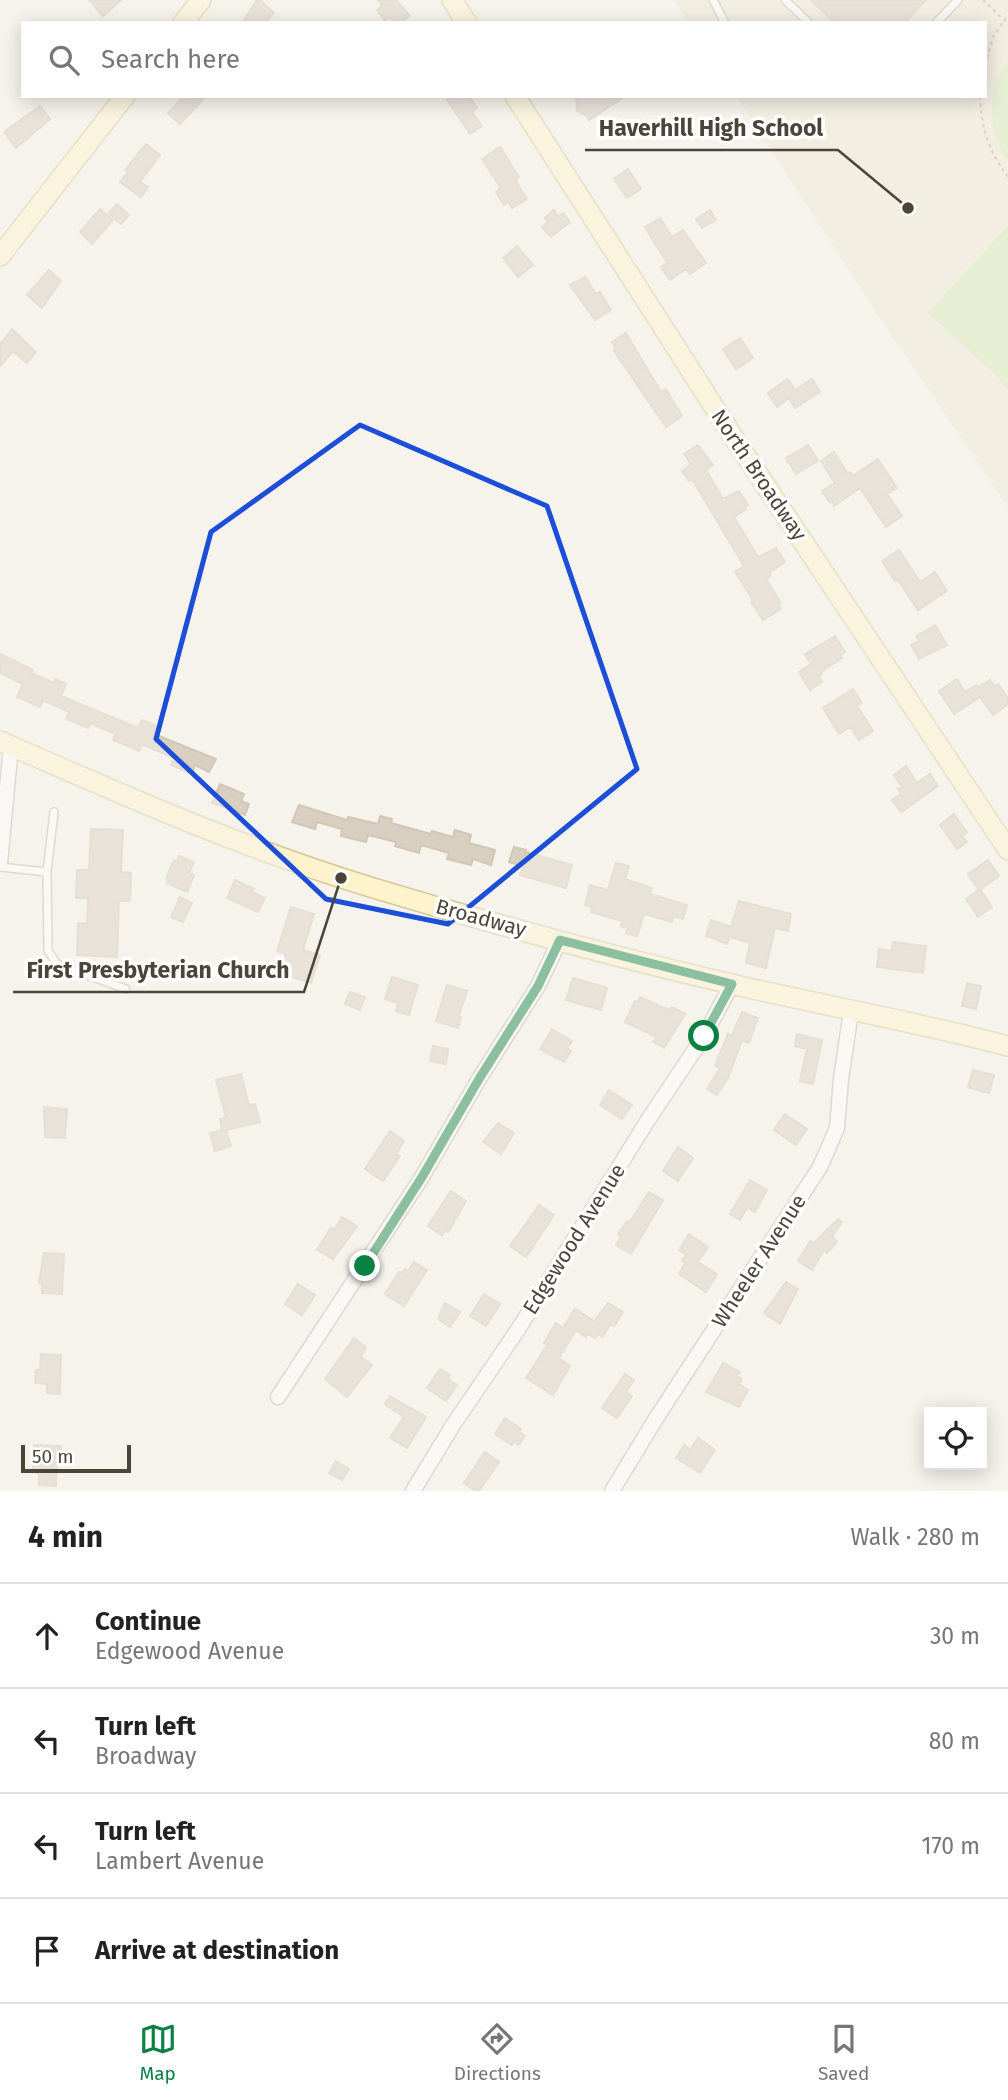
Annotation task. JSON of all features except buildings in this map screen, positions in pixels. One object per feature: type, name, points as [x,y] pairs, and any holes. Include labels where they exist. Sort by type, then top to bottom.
[{"type":"main road","points":[[185,21],[201,0]]},
{"type":"main road","points":[[453,0],[466,21]]},
{"type":"main road","points":[[0,256],[123,98]]},
{"type":"main road","name":"North Broadway","points":[[516,98],[732,435],[1008,850]]},
{"type":"main road","name":"Broadway","points":[[4,744],[219,836],[301,865],[442,908],[732,984],[956,1032],[1008,1046]]},
{"type":"street","points":[[0,865],[4,744]]},
{"type":"street","points":[[278,1397],[422,1177],[479,1079],[538,986],[560,940]]},
{"type":"street","name":"Edgewood Avenue","points":[[413,1491],[704,1036],[732,984]]},
{"type":"street","name":"Wheeler Avenue","points":[[612,1491],[655,1420],[820,1167],[837,1128],[851,1011]]},
{"type":"lane","points":[[713,0],[724,21]]},
{"type":"lane","points":[[785,0],[807,21]]},
{"type":"lane","points":[[938,21],[958,0]]},
{"type":"lane","points":[[54,812],[47,872],[48,951],[57,964],[126,989]]},
{"type":"lane","points":[[0,865],[47,872]]},
{"type":"path","points":[[984,0],[1008,24]]},
{"type":"path","points":[[987,58],[993,37],[1008,15]]},
{"type":"path","points":[[980,98],[981,121],[987,143],[1008,177]]},
{"type":"highlighted area","points":[[360,425],[547,506],[637,769],[448,924],[326,899],[156,739],[211,532]]},
{"type":"shaded area","points":[[674,0],[1008,0],[1008,507],[881,320],[737,98],[987,98],[987,21],[688,21]]},
{"type":"green space","points":[[1008,62],[1008,161],[996,137],[992,99],[995,86]]},
{"type":"green space","points":[[1008,226],[1008,390],[997,376],[928,313]]},
{"type":"place","name":"Haverhill High School","points":[[908,208]]},
{"type":"place","name":"First Presbyterian Church","points":[[341,878]]},
{"type":"route","points":[[365,1266],[538,986],[560,940],[732,984],[704,1036]]}]
